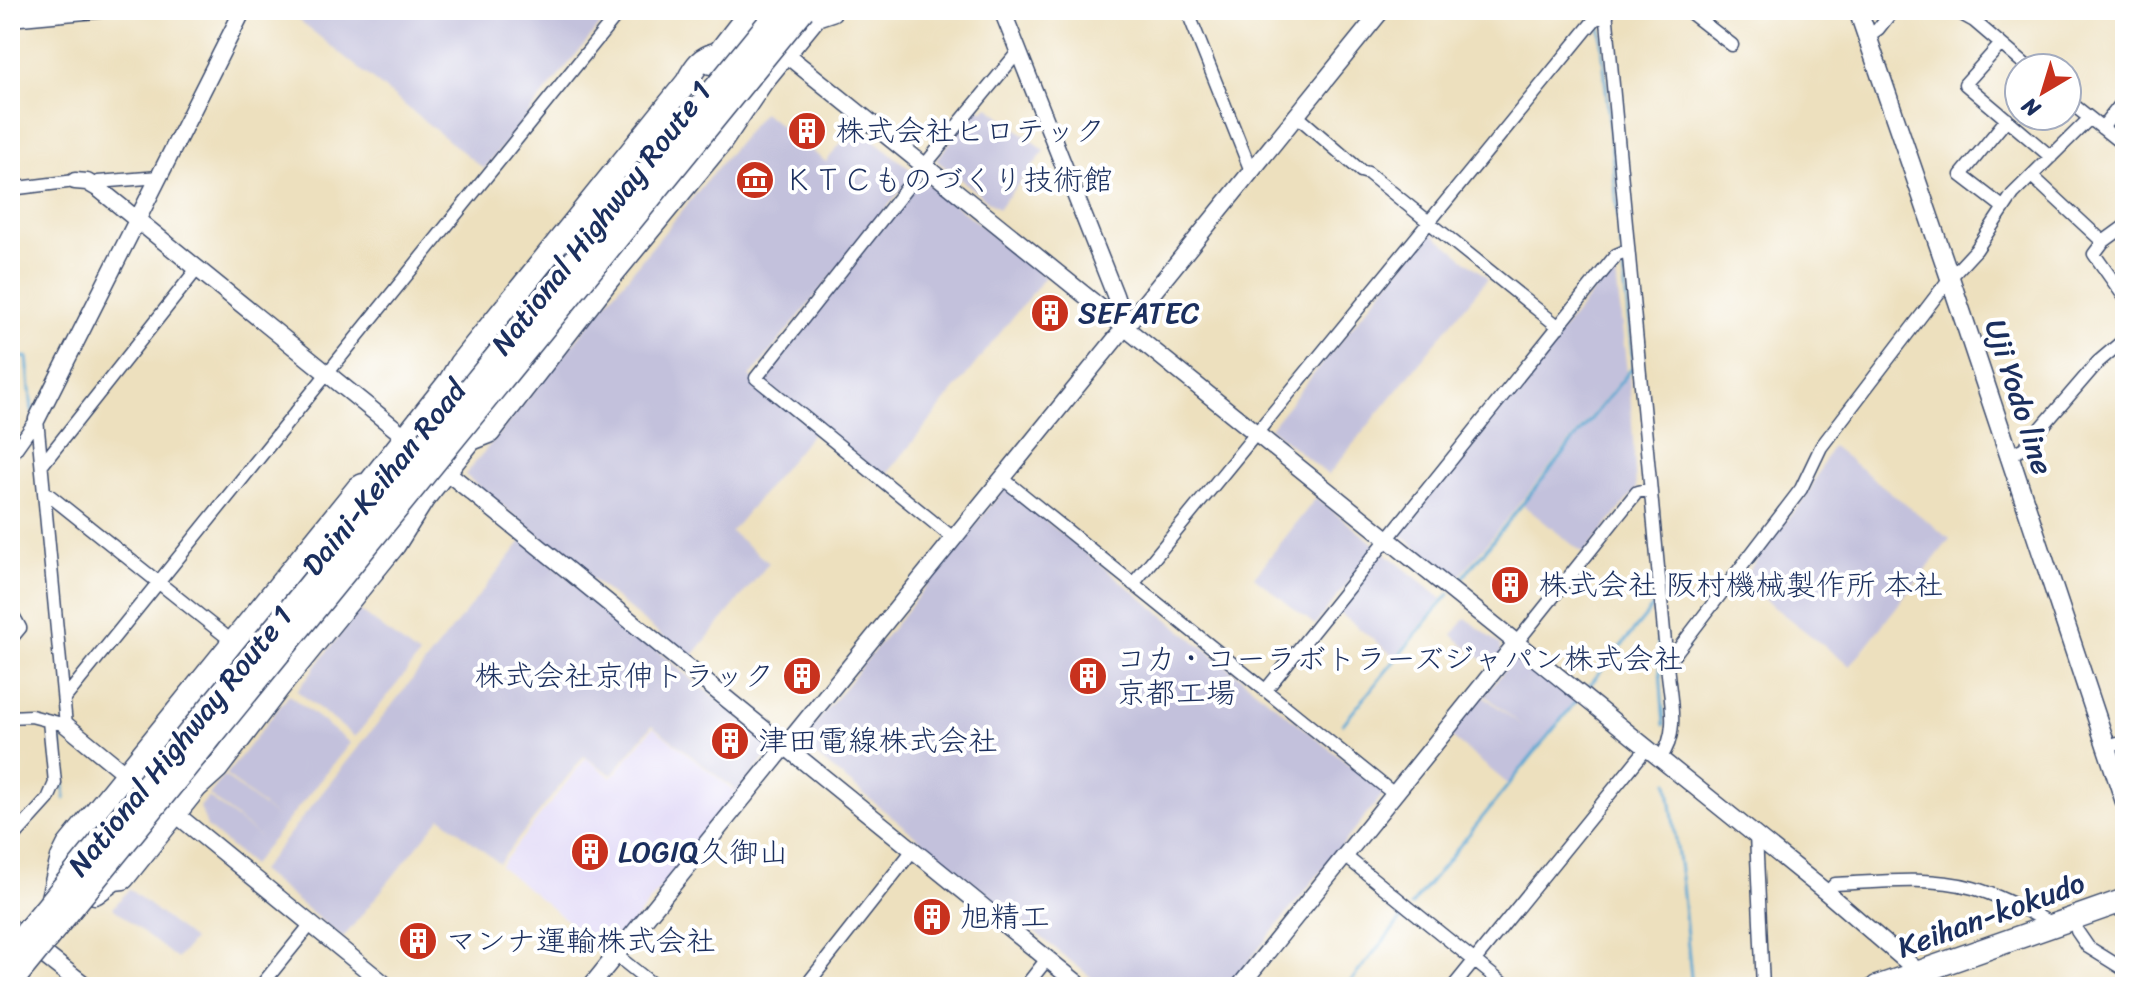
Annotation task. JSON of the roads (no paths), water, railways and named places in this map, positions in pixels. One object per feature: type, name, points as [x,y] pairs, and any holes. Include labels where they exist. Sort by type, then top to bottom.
[{"type":"highway","name":"National Highway Route 1","points":[[13,942],[52,898],[68,846],[210,701],[360,516],[411,441],[474,375],[688,111],[746,17],[770,10]]},
{"type":"highway","name":"Daini-Keihan Road","points":[[13,942],[779,10]]},
{"type":"highway","points":[[471,439],[489,432],[745,110],[781,50],[816,11]]},
{"type":"highway","name":"Daini-Keihan Road","points":[[10,984],[816,11]]},
{"type":"highway","points":[[688,111],[701,77],[746,17]]},
{"type":"highway","name":"National Highway Route 1","points":[[18,987],[95,893],[171,810],[242,711],[442,468],[718,119],[781,50]]},
{"type":"highway","points":[[360,516],[357,505],[371,481],[411,441],[460,364],[687,82],[694,68],[704,56],[719,53]]},
{"type":"highway","points":[[718,119],[745,110]]},
{"type":"highway","points":[[450,381],[474,375]]},
{"type":"highway","points":[[205,776],[217,768],[394,545],[442,468],[471,439],[488,410]]},
{"type":"highway","points":[[134,780],[182,705],[358,488],[371,481]]},
{"type":"highway","points":[[378,543],[398,527],[410,522]]},
{"type":"highway","points":[[182,705],[210,701]]},
{"type":"highway","points":[[171,810],[205,776],[228,746],[242,711]]},
{"type":"highway","name":"Keihan-kokudo","points":[[1927,982],[2053,924],[2125,900]]},
{"type":"highway","name":"Keihan-kokudo","points":[[1883,985],[1927,982],[2125,914]]},
{"type":"main road","name":"Uji Yodo line","points":[[1858,10],[2125,802]]},
{"type":"main road","points":[[13,942],[45,955],[86,987]]},
{"type":"street","points":[[10,20],[118,10]]},
{"type":"street","points":[[10,457],[37,419],[243,10]]},
{"type":"street","points":[[65,698],[621,10]]},
{"type":"street","points":[[1002,10],[1125,325]]},
{"type":"street","points":[[1187,10],[1251,171]]},
{"type":"street","points":[[1687,10],[1732,45]]},
{"type":"street","points":[[1867,37],[1893,10]]},
{"type":"street","points":[[1960,12],[2010,52]]},
{"type":"street","points":[[1133,584],[1596,18],[1607,13],[1667,664],[1672,728],[1669,747],[1654,753],[1453,987]]},
{"type":"street","points":[[590,987],[1251,171],[1373,14]]},
{"type":"street","points":[[746,17],[781,50],[924,166],[1827,893],[1927,982]]},
{"type":"street","points":[[2001,44],[1965,84],[2003,116]]},
{"type":"street","points":[[953,538],[756,378],[1018,52]]},
{"type":"street","points":[[2102,128],[2125,99]]},
{"type":"street","points":[[2083,114],[2125,146]]},
{"type":"street","points":[[1296,115],[1361,171],[1368,173],[1559,327]]},
{"type":"street","points":[[1667,664],[1801,489],[1821,447],[1950,278],[1976,250],[2013,194],[2089,119]]},
{"type":"street","points":[[2003,124],[1961,175],[2004,208]]},
{"type":"street","points":[[2022,132],[2051,157]]},
{"type":"street","points":[[98,182],[159,177]]},
{"type":"street","points":[[2033,177],[2103,242]]},
{"type":"street","points":[[10,189],[75,181],[87,182],[99,189],[1082,987]]},
{"type":"street","points":[[2125,226],[2103,242],[2094,254],[2125,298]]},
{"type":"street","points":[[1265,691],[1616,255],[1628,250]]},
{"type":"street","points":[[42,465],[197,269]]},
{"type":"street","points":[[2008,456],[2024,448],[2098,362],[2125,339]]},
{"type":"street","points":[[37,419],[66,725]]},
{"type":"street","points":[[1002,478],[1394,794]]},
{"type":"street","points":[[1239,987],[1637,492],[1650,489]]},
{"type":"street","points":[[44,491],[233,642]]},
{"type":"street","points":[[10,610],[20,628],[10,640]]},
{"type":"street","points":[[10,717],[31,716],[66,725],[388,987]]},
{"type":"street","points":[[10,841],[48,799],[55,783],[49,721]]},
{"type":"street","points":[[2106,747],[2125,742]]},
{"type":"street","points":[[1756,835],[1763,987]]},
{"type":"street","points":[[805,987],[913,850]]},
{"type":"street","points":[[1345,856],[1507,987]]},
{"type":"street","points":[[1827,893],[1835,884],[1908,881],[1971,888],[2015,904],[2053,924]]},
{"type":"street","points":[[260,987],[311,924]]},
{"type":"street","points":[[2077,931],[2088,947],[2125,970]]},
{"type":"street","points":[[1883,985],[1896,973],[1898,963],[1893,949]]},
{"type":"street","points":[[616,955],[656,987]]},
{"type":"street","points":[[1025,987],[1047,959]]},
{"type":"waterway","points":[[1600,22],[1621,249]]},
{"type":"waterway","points":[[1622,257],[1634,373]]},
{"type":"waterway","points":[[10,359],[27,357],[32,411]]},
{"type":"waterway","points":[[1457,585],[1633,367]]},
{"type":"waterway","points":[[1343,724],[1449,594]]},
{"type":"waterway","points":[[1585,691],[1656,603]]},
{"type":"waterway","points":[[1656,615],[1664,725]]},
{"type":"waterway","points":[[1411,906],[1577,700]]},
{"type":"waterway","points":[[60,734],[65,799]]},
{"type":"waterway","points":[[1668,782],[1692,987]]},
{"type":"waterway","points":[[1346,987],[1407,912]]},
{"type":"place","name":"株式会社ヒロテック","points":[[807,131]]},
{"type":"place","name":"ＫＴＣものづくり技術館","points":[[755,180]]},
{"type":"place","name":"SEFATEC","points":[[1050,313]]},
{"type":"place","name":"株式会社 阪村機械製作所 本社","points":[[1510,585]]},
{"type":"place","name":"株式会社京伸トラック","points":[[802,676]]},
{"type":"place","name":"コカ・コーラボトラーズジャパン株式会社 京都工場","points":[[1088,676]]},
{"type":"place","name":"津田電線株式会社","points":[[730,741]]},
{"type":"place","name":"LOGIQ久御山","points":[[590,852]]},
{"type":"place","name":"旭精工","points":[[932,917]]},
{"type":"place","name":"マンナ運輸株式会社","points":[[418,941]]}]
